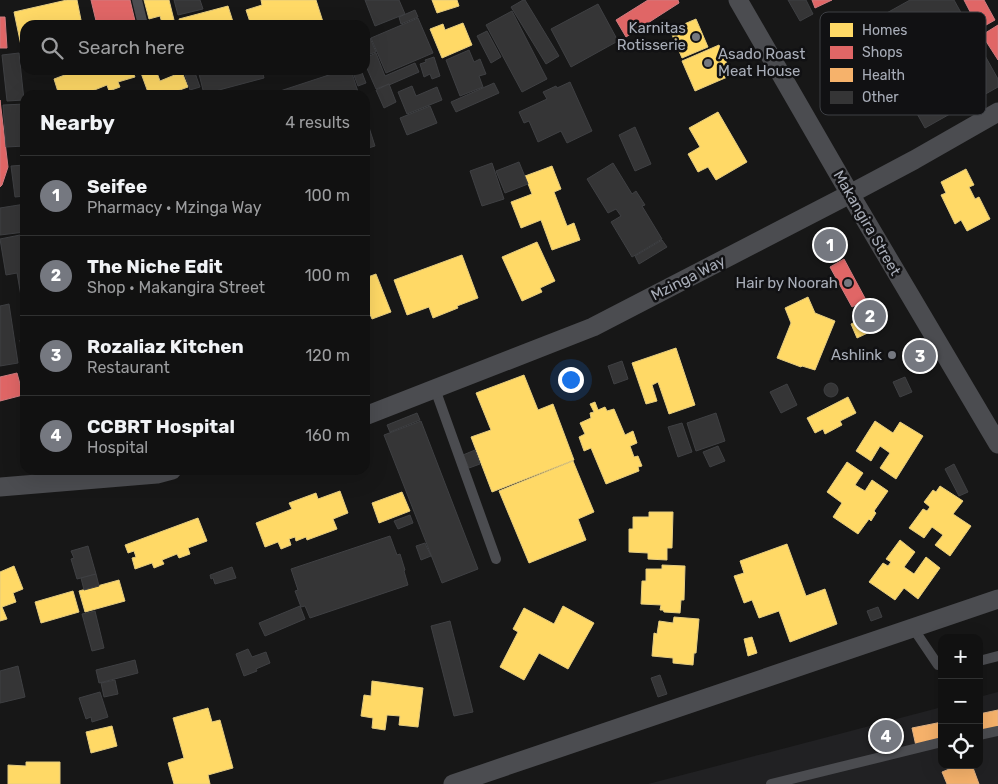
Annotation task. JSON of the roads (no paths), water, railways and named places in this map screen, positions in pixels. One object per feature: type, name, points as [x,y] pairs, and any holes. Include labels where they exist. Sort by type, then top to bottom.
[{"type":"street","name":"Makangira Street","points":[[738,0],[998,444]]},
{"type":"street","name":"Mzinga Way","points":[[370,414],[593,327],[850,194],[998,112]]},
{"type":"street","points":[[0,487],[145,475]]},
{"type":"street","points":[[453,784],[998,598]]},
{"type":"lane","points":[[137,0],[142,20]]},
{"type":"lane","points":[[436,389],[496,559]]},
{"type":"lane","points":[[913,628],[938,665]]},
{"type":"lane","points":[[983,660],[998,656]]},
{"type":"lane","points":[[983,734],[998,731]]},
{"type":"lane","points":[[771,784],[938,743]]},
{"type":"place","name":"Karnitas Rotisserie","points":[[696,37]]},
{"type":"place","name":"Asado Roast Meat House","points":[[708,63]]},
{"type":"place","name":"Seifee","points":[[830,245]]},
{"type":"place","name":"Hair by Noorah","points":[[848,283]]},
{"type":"place","name":"The Niche Edit","points":[[870,316]]},
{"type":"place","name":"Ashlink","points":[[892,355]]},
{"type":"place","name":"Rozaliaz Kitchen","points":[[920,356]]},
{"type":"place","name":"CCBRT Hospital","points":[[886,736]]}]
